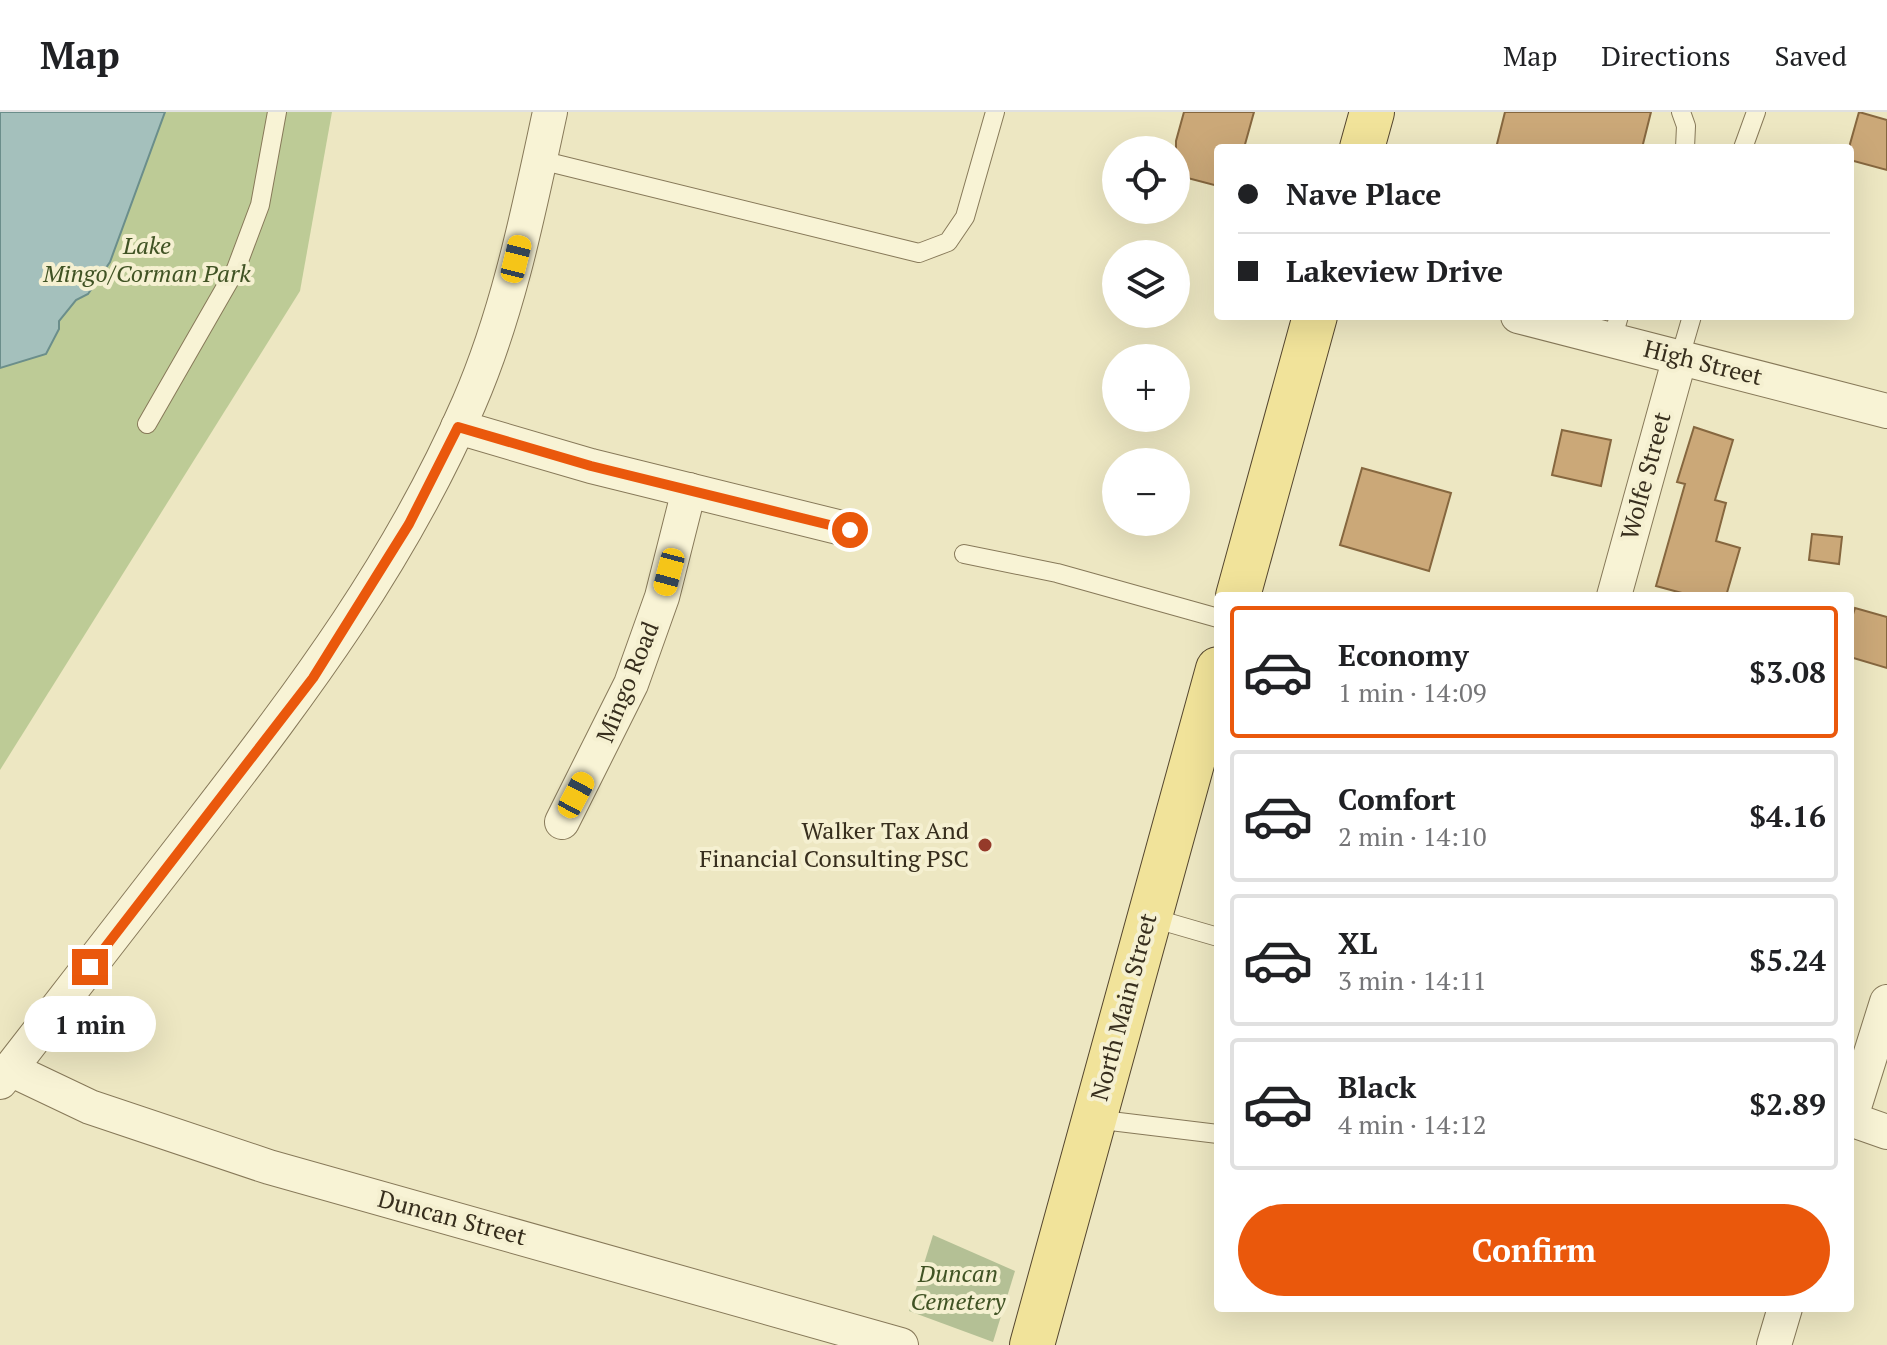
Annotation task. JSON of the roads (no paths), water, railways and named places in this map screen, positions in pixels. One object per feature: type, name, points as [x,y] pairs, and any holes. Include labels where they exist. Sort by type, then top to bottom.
[{"type":"main road","points":[[1363,144],[1372,112]]},
{"type":"main road","points":[[1239,592],[1314,320]]},
{"type":"main road","name":"North Main Street","points":[[1032,1345],[1214,683]]},
{"type":"street","points":[[5,1076],[313,678],[409,524],[458,427],[492,343],[550,112]]},
{"type":"street","name":"High Street","points":[[1550,320],[1615,328],[1680,357],[1887,411]]},
{"type":"street","name":"Wolfe Street","points":[[1615,592],[1680,357]]},
{"type":"street","points":[[458,427],[850,530]]},
{"type":"street","name":"Mingo Road","points":[[562,822],[631,684],[662,597],[689,490]]},
{"type":"street","points":[[1854,1107],[1887,1002]]},
{"type":"street","name":"Duncan Street","points":[[5,1076],[255,1163],[901,1345]]},
{"type":"street","points":[[1854,1121],[1887,1132]]},
{"type":"street","points":[[1774,1345],[1784,1312]]},
{"type":"lane","points":[[147,424],[236,269],[260,205],[277,112]]},
{"type":"lane","points":[[540,160],[919,253],[948,242],[965,217],[995,112]]},
{"type":"lane","points":[[1681,112],[1686,126],[1685,144]]},
{"type":"lane","points":[[1744,144],[1756,112]]},
{"type":"lane","points":[[1680,357],[1691,320]]},
{"type":"lane","points":[[964,554],[1057,573],[1214,617]]},
{"type":"lane","points":[[1149,917],[1214,936]]},
{"type":"lane","points":[[1094,1119],[1214,1134]]},
{"type":"water","points":[[0,112],[165,112],[110,262],[88,294],[76,300],[59,321],[59,329],[46,354],[0,368]]},
{"type":"place","name":"Walker Tax And Financial Consulting PSC","points":[[985,845]]},
{"type":"park label","name":"Lake Mingo/Corman Park","points":[[147,260]]},
{"type":"park label","name":"Duncan Cemetery","points":[[958,1288]]}]
